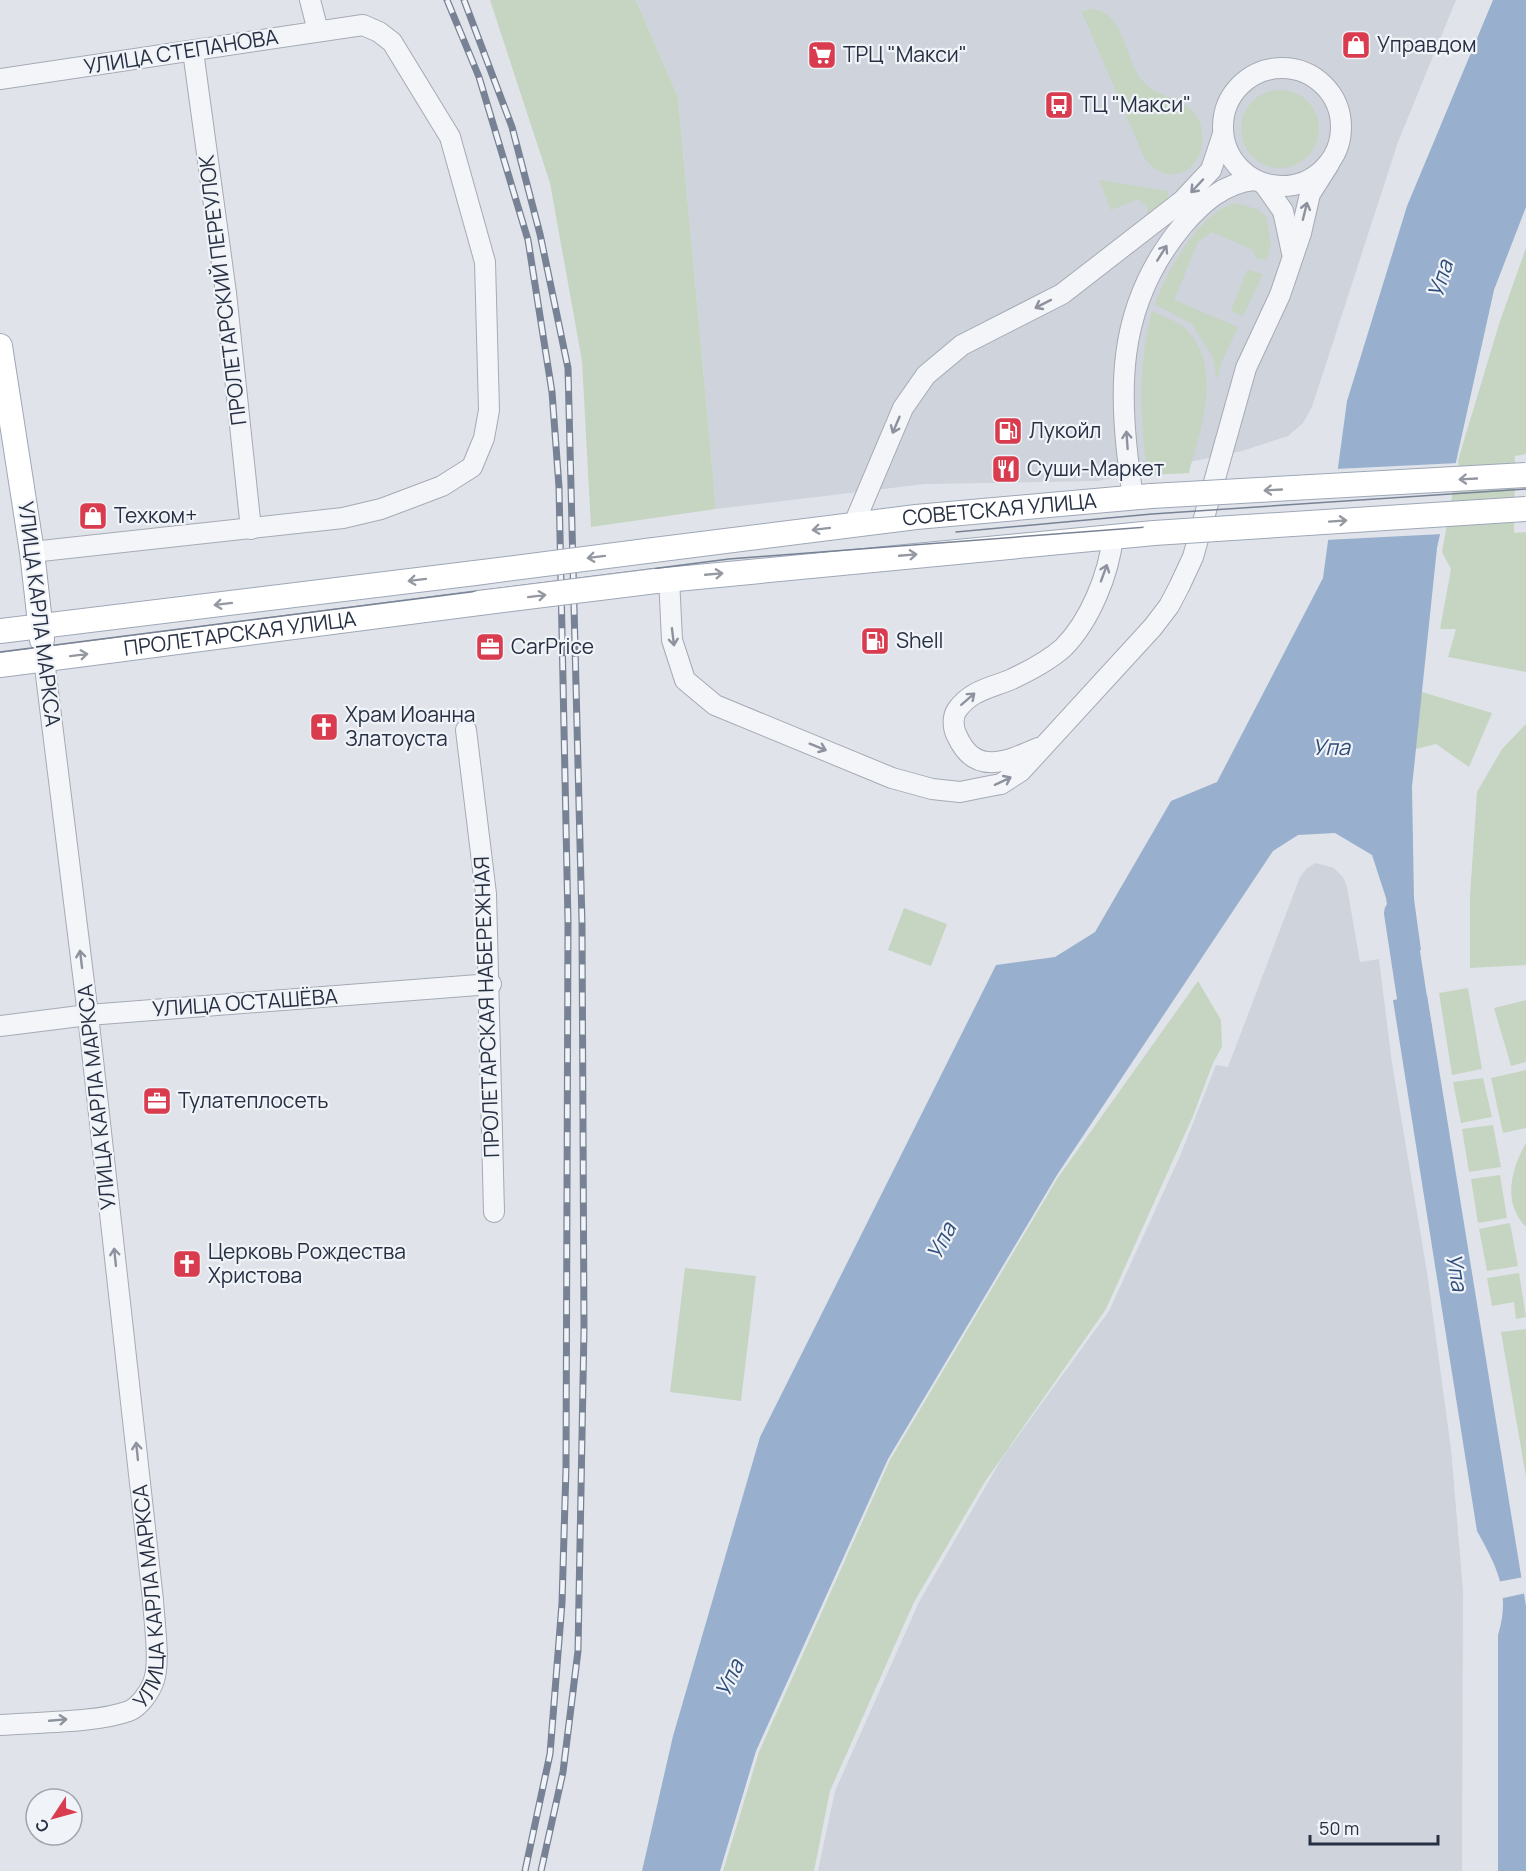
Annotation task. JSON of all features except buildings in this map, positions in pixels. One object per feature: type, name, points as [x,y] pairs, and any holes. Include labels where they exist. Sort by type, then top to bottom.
[{"type":"main road","name":"УЛИЦА КАРЛА МАРКСА","points":[[0,346],[32,552],[44,659]]},
{"type":"main road","name":"СОВЕТСКАЯ УЛИЦА","points":[[475,573],[853,526],[1142,497],[1526,475]]},
{"type":"main road","name":"СОВЕТСКАЯ УЛИЦА","points":[[479,603],[663,580],[1113,536],[1526,509]]},
{"type":"main road","name":"ПРОЛЕТАРСКАЯ УЛИЦА","points":[[0,631],[475,573]]},
{"type":"main road","name":"ПРОЛЕТАРСКАЯ УЛИЦА","points":[[0,665],[479,603]]},
{"type":"street","points":[[310,0],[318,31]]},
{"type":"street","name":"УЛИЦА СТЕПАНОВА","points":[[0,79],[363,25],[379,32],[392,42],[429,106],[450,136],[485,262],[489,410],[484,438],[472,466],[442,486],[381,509],[343,518],[251,529]]},
{"type":"street","name":"ПРОЛЕТАРСКИЙ ПЕРЕУЛОК","points":[[193,51],[226,292],[251,529]]},
{"type":"street","points":[[663,580],[672,640],[685,680],[715,705],[892,778],[932,789],[960,792],[1001,784],[1022,771],[1041,747],[1153,627],[1174,597],[1193,557],[1245,368],[1280,295],[1292,262],[1310,194],[1338,147],[1342,128],[1339,109],[1330,92],[1316,78],[1298,70],[1278,68],[1259,72],[1244,81],[1232,94],[1225,110],[1223,135],[1211,170],[1182,201],[1062,294],[962,345],[927,375],[903,408],[853,526]]},
{"type":"street","points":[[1223,135],[1233,161],[1259,182],[1283,211],[1292,244],[1292,262]]},
{"type":"street","points":[[1142,497],[1124,361],[1137,300],[1165,247],[1194,213],[1227,187],[1239,182],[1259,182],[1281,187],[1300,184],[1316,177],[1329,164]]},
{"type":"street","points":[[32,552],[251,529]]},
{"type":"street","points":[[1041,747],[1010,760],[991,763],[975,759],[963,749],[954,730],[955,712],[964,700],[980,689],[1032,669],[1062,648],[1081,626],[1092,604],[1111,551],[1113,536]]},
{"type":"street","name":"УЛИЦА КАРЛА МАРКСА","points":[[0,1725],[99,1717],[130,1710],[142,1701],[154,1682],[153,1600],[88,1016],[44,659]]},
{"type":"street","name":"ПРОЛЕТАРСКАЯ НАБЕРЕЖНАЯ","points":[[466,730],[486,894],[491,984],[494,1212]]},
{"type":"street","name":"УЛИЦА ОСТАШЁВА","points":[[0,1026],[88,1016],[491,984]]},
{"type":"shaded area","points":[[636,0],[1456,0],[1398,142],[1312,407],[1303,423],[1288,436],[1242,451],[1098,481],[925,484],[716,509],[678,97]]},
{"type":"shaded area","points":[[1316,863],[1334,868],[1343,877],[1347,887],[1360,962],[1379,959],[1392,1063],[1427,1272],[1451,1449],[1463,1590],[1462,1871],[818,1871],[835,1791],[919,1602],[1002,1458],[1109,1311],[1180,1156],[1216,1065],[1228,1067],[1300,877],[1307,868]]},
{"type":"green space","points":[[490,0],[636,0],[678,97],[716,509],[591,527],[582,361],[550,183]]},
{"type":"green space","points":[[1090,9],[1102,12],[1117,26],[1135,70],[1147,86],[1181,103],[1195,113],[1202,136],[1201,150],[1196,161],[1188,169],[1177,174],[1166,174],[1155,168],[1144,157],[1082,12]]},
{"type":"green space","points":[[1280,90],[1295,93],[1308,101],[1316,114],[1319,129],[1316,144],[1308,157],[1295,165],[1280,168],[1265,165],[1252,157],[1244,144],[1241,129],[1244,114],[1252,101],[1265,93]]},
{"type":"green space","points":[[1099,180],[1168,191],[1168,199],[1147,217],[1147,207],[1138,199],[1111,210]]},
{"type":"green space","points":[[1235,203],[1257,209],[1266,216],[1271,244],[1267,260],[1257,259],[1253,250],[1212,232],[1198,242],[1174,300],[1238,327],[1221,363],[1217,380],[1213,357],[1192,324],[1155,304],[1176,260],[1197,230],[1209,218]]},
{"type":"green space","points":[[1526,248],[1526,454],[1515,456],[1514,533],[1526,532],[1526,672],[1448,657],[1456,629],[1440,629],[1451,569],[1442,552],[1459,457],[1499,324]]},
{"type":"green space","points":[[1247,270],[1263,274],[1243,316],[1231,311]]},
{"type":"green space","points":[[1152,311],[1185,328],[1197,344],[1204,361],[1207,379],[1206,398],[1189,473],[1149,475],[1147,471],[1143,430],[1142,371]]},
{"type":"green space","points":[[1422,692],[1492,713],[1469,767],[1436,744],[1412,750]]},
{"type":"green space","points":[[1526,724],[1526,965],[1470,968],[1470,896],[1477,792],[1502,749]]},
{"type":"green space","points":[[904,908],[947,924],[931,966],[888,950]]},
{"type":"green space","points":[[1198,981],[1221,1020],[1222,1047],[1213,1063],[1193,1116],[1106,1309],[984,1483],[914,1602],[830,1791],[814,1871],[723,1871],[759,1752],[890,1460],[1057,1179]]},
{"type":"green space","points":[[1468,988],[1482,1069],[1452,1075],[1439,993]]},
{"type":"green space","points":[[1526,1000],[1526,1062],[1511,1066],[1494,1008]]},
{"type":"green space","points":[[1526,1070],[1526,1128],[1503,1133],[1491,1078]]},
{"type":"green space","points":[[1483,1078],[1492,1117],[1461,1123],[1453,1082]]},
{"type":"green space","points":[[1493,1125],[1501,1167],[1469,1172],[1462,1129]]},
{"type":"green space","points":[[1526,1143],[1526,1227],[1518,1218],[1511,1197],[1511,1186],[1516,1164]]},
{"type":"green space","points":[[1500,1175],[1507,1218],[1478,1223],[1471,1179]]},
{"type":"green space","points":[[1510,1223],[1518,1266],[1487,1271],[1479,1229]]},
{"type":"green space","points":[[685,1268],[756,1276],[741,1401],[670,1392]]},
{"type":"green space","points":[[1519,1273],[1526,1317],[1516,1319],[1514,1302],[1492,1306],[1487,1278]]},
{"type":"green space","points":[[1526,1329],[1526,1477],[1501,1332]]},
{"type":"water","name":"Упа","points":[[1493,0],[1526,0],[1526,207],[1494,290],[1437,548],[1412,787],[1414,899],[1421,950],[1394,954],[1386,898],[1372,855],[1335,833],[1298,835],[1273,851],[1057,1175],[888,1459],[756,1751],[720,1871],[642,1871],[673,1736],[760,1437],[996,965],[1055,957],[1095,932],[1171,801],[1217,782],[1323,578],[1347,401],[1407,206]]},
{"type":"water","name":"Упа","points":[[1427,995],[1526,1606],[1526,1871],[1498,1871],[1498,1635],[1502,1620],[1502,1593],[1496,1569],[1477,1531],[1393,1000]]},
{"type":"pier","points":[[1459,463],[1443,534],[1325,540],[1335,469]]},
{"type":"pier","points":[[1524,1577],[1526,1593],[1499,1599],[1497,1582]]},
{"type":"waterway","name":"Упа","points":[[1399,913],[1418,1037]]},
{"type":"tram line","points":[[956,532],[1152,514],[1526,489]]},
{"type":"tram line","points":[[0,652],[729,559],[1526,498]]},
{"type":"railway","points":[[447,0],[479,77],[528,240],[552,392],[559,487],[568,922],[566,1468],[562,1603],[550,1754],[525,1871]]},
{"type":"railway","points":[[464,0],[512,127],[540,234],[568,368],[582,923],[584,1329],[578,1651],[563,1772],[541,1871]]},
{"type":"place","name":"Управдом","points":[[1356,45]]},
{"type":"place","name":"ТРЦ \"Макси\"","points":[[822,55]]},
{"type":"place","name":"ТЦ \"Макси\"","points":[[1059,105]]},
{"type":"place","name":"Лукойл","points":[[1008,431]]},
{"type":"place","name":"Суши-Маркет","points":[[1006,469]]},
{"type":"place","name":"Техком+","points":[[93,516]]},
{"type":"place","name":"Shell","points":[[875,641]]},
{"type":"place","name":"CarPrice","points":[[490,647]]},
{"type":"place","name":"Храм Иоанна Златоуста","points":[[324,727]]},
{"type":"place","name":"Тулатеплосеть","points":[[157,1101]]},
{"type":"place","name":"Церковь Рождества Христова","points":[[187,1264]]}]
